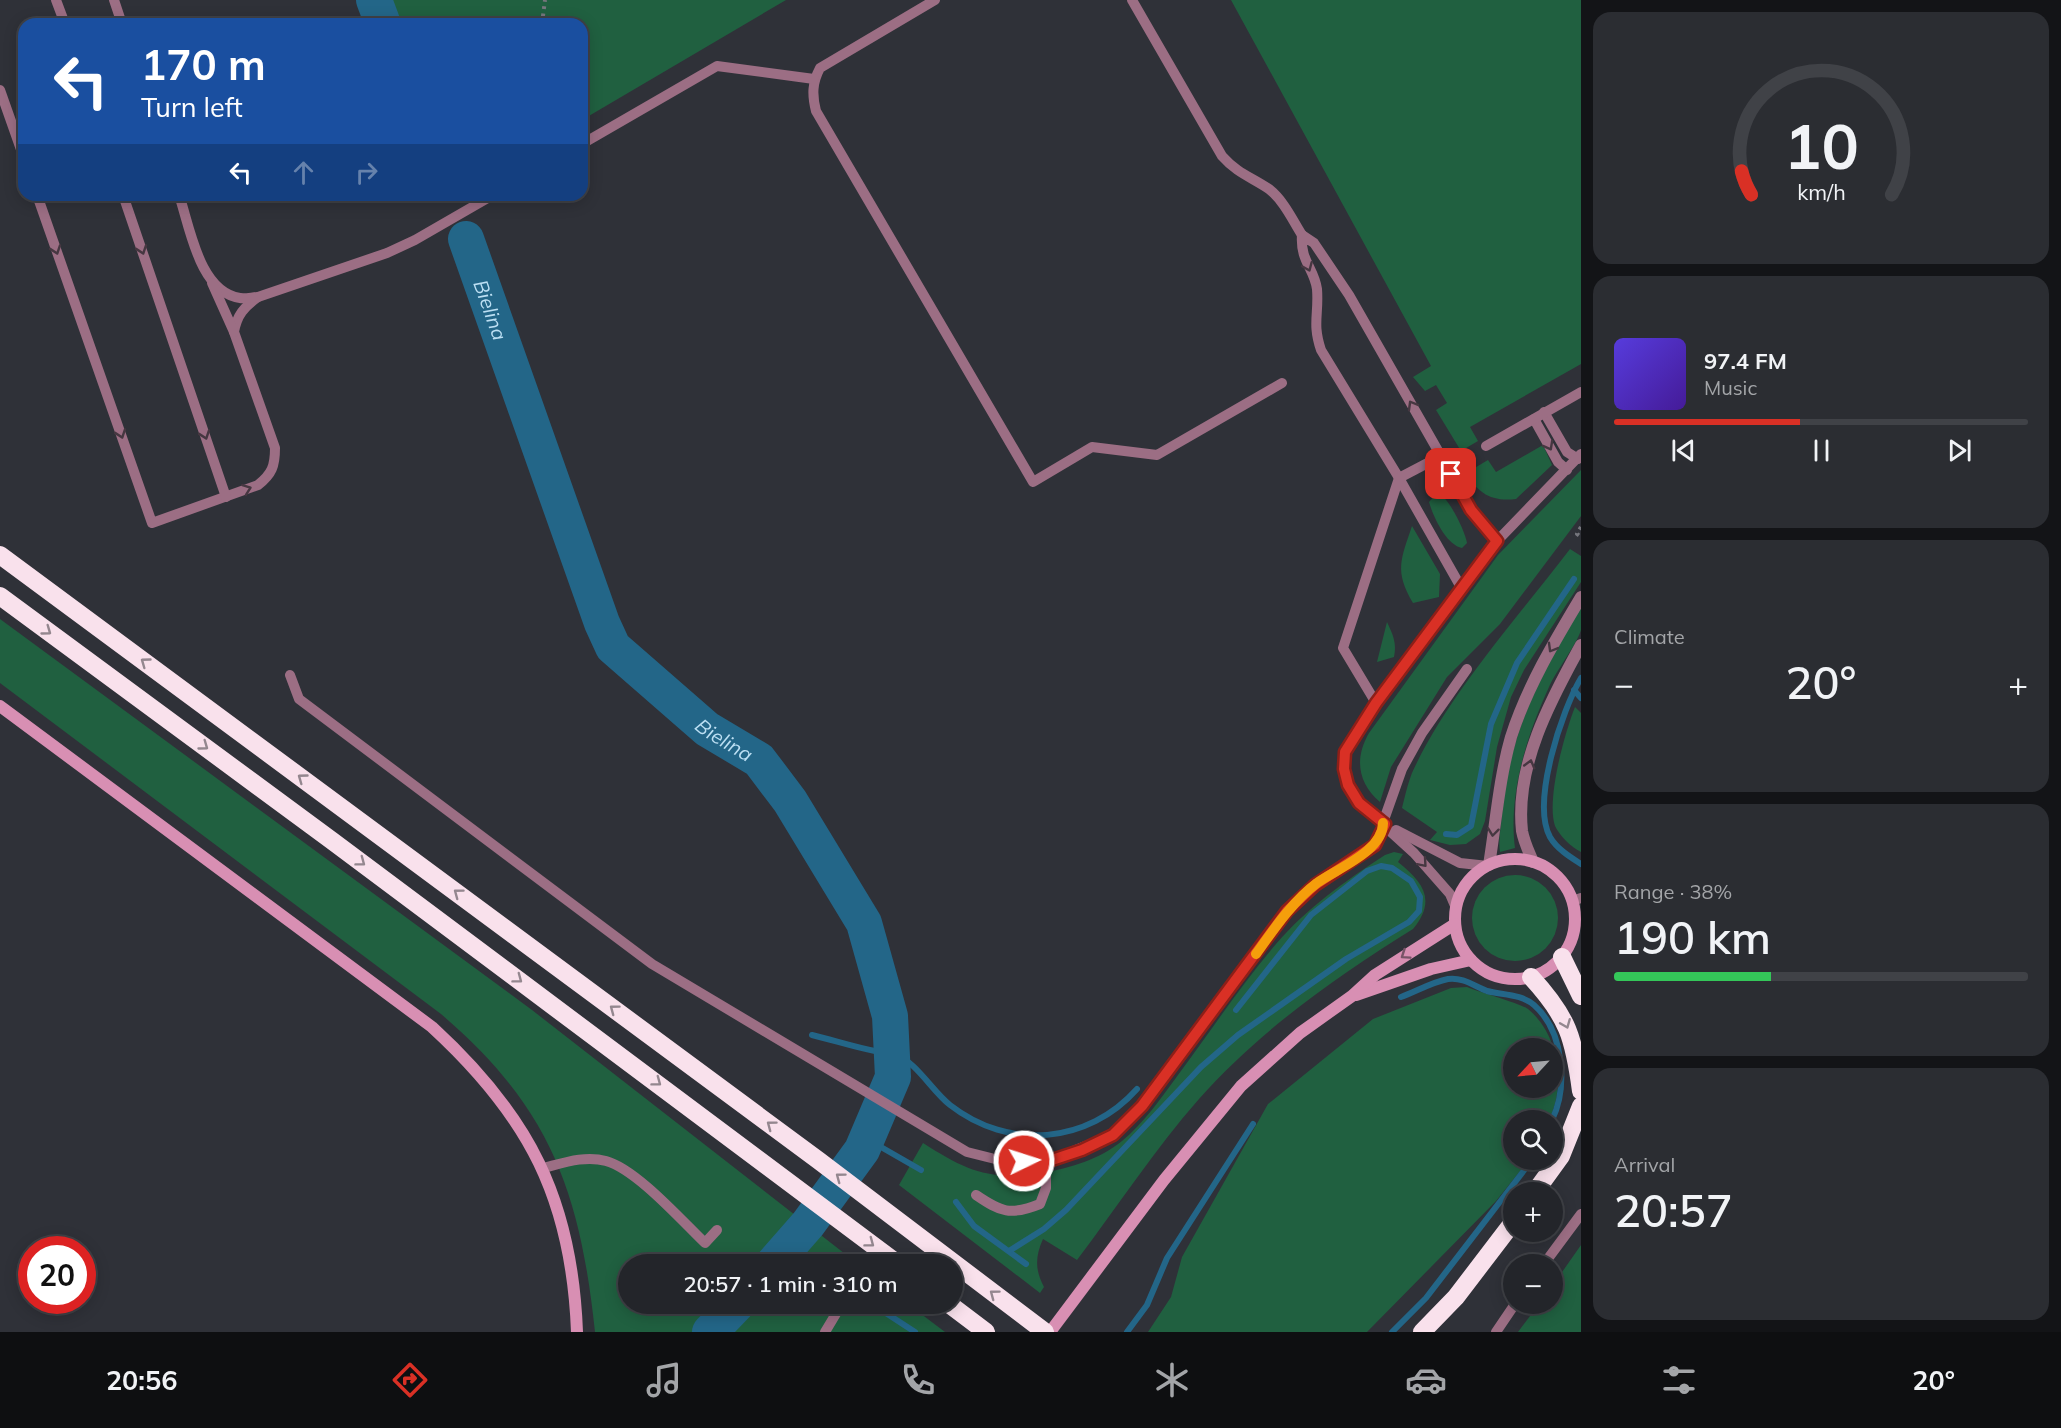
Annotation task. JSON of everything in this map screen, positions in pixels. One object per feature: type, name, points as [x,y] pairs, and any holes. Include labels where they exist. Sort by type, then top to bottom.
[{"type":"highway","points":[[0,555],[1046,1331]]},
{"type":"highway","points":[[0,596],[798,1187],[885,1254]]},
{"type":"highway","points":[[1562,957],[1581,996]]},
{"type":"highway","points":[[1531,977],[1553,1000],[1568,1028],[1577,1058],[1581,1091]]},
{"type":"highway","points":[[1542,1182],[1561,1156],[1581,1106]]},
{"type":"highway","points":[[1422,1332],[1456,1297],[1503,1235]]},
{"type":"highway","points":[[1438,1332],[1456,1297]]},
{"type":"highway","points":[[962,1314],[986,1332]]},
{"type":"main road","points":[[0,706],[432,1027],[459,1052],[502,1100],[543,1168],[564,1228],[575,1285],[577,1332]]},
{"type":"main road","points":[[1511,860],[1533,862],[1550,871],[1576,900],[1571,940],[1562,957],[1548,969],[1531,977],[1515,980],[1483,971],[1471,960],[1459,943],[1455,924],[1456,908],[1461,893],[1473,876],[1489,865],[1511,860]]},
{"type":"main road","points":[[1046,1331],[1083,1288],[1171,1171],[1241,1086],[1300,1033],[1352,996],[1375,975],[1455,924]]},
{"type":"main road","points":[[1352,996],[1431,969],[1471,960]]},
{"type":"street","points":[[1489,865],[1493,829],[1511,737],[1535,676],[1581,597]]},
{"type":"street","points":[[1533,862],[1522,834],[1525,783],[1536,739],[1555,692],[1581,645]]},
{"type":"lane","points":[[56,0],[62,18]]},
{"type":"lane","points":[[114,0],[120,18]]},
{"type":"lane","points":[[935,0],[820,68],[814,79],[813,97],[816,111],[1033,482],[1092,447],[1157,455],[1282,383]]},
{"type":"lane","points":[[1132,0],[1222,156],[1235,170],[1268,189],[1282,201],[1302,235],[1314,243],[1349,295],[1471,510],[1497,541]]},
{"type":"lane","points":[[588,141],[717,66],[814,79]]},
{"type":"lane","points":[[0,90],[18,141]]},
{"type":"lane","points":[[39,201],[152,523],[258,485],[271,474],[275,463],[275,448],[234,332],[210,280],[181,201]]},
{"type":"lane","points":[[125,201],[226,497]]},
{"type":"lane","points":[[210,280],[223,291],[240,298],[258,297],[387,253],[416,240],[483,201]]},
{"type":"lane","points":[[1302,235],[1301,250],[1317,288],[1314,331],[1321,350],[1399,478],[1461,589]]},
{"type":"lane","points":[[234,332],[236,320],[245,306],[258,297]]},
{"type":"lane","points":[[1486,446],[1581,392]]},
{"type":"lane","points":[[1456,908],[1450,894],[1385,824],[1359,803],[1348,785],[1344,769],[1345,752],[1352,737],[1376,703],[1497,541],[1580,456],[1567,452],[1544,412]]},
{"type":"lane","points":[[1534,419],[1558,462],[1567,470]]},
{"type":"lane","points":[[1376,703],[1343,648],[1399,478],[1441,456]]},
{"type":"lane","points":[[290,675],[299,699],[652,964],[967,1152],[1003,1161],[1046,1162],[1113,1135],[1142,1106],[1287,911],[1315,885],[1375,845],[1385,824],[1402,769],[1422,733],[1467,669]]},
{"type":"lane","points":[[1385,824],[1460,863],[1489,865]]},
{"type":"lane","points":[[543,1168],[585,1159],[607,1161],[627,1171],[705,1243],[717,1230]]},
{"type":"lane","points":[[976,1195],[998,1210],[1019,1213],[1040,1204],[1046,1188],[1046,1162]]},
{"type":"lane","points":[[1551,1254],[1581,1214]]},
{"type":"lane","points":[[825,1332],[836,1314]]},
{"type":"lane","points":[[1496,1332],[1508,1314]]},
{"type":"path","points":[[543,18],[545,0]]},
{"type":"path","points":[[1581,528],[1577,534],[1581,537]]},
{"type":"green space","points":[[382,0],[786,0],[588,116],[588,18],[390,18]]},
{"type":"green space","points":[[1231,0],[1581,0],[1581,364],[1470,427],[1478,441],[1461,451],[1436,410],[1447,403],[1436,385],[1425,391],[1413,377],[1431,366]]},
{"type":"green space","points":[[1543,445],[1552,465],[1516,499],[1499,499],[1486,495],[1475,486],[1466,473],[1488,460],[1496,472]]},
{"type":"green space","points":[[1581,470],[1581,516],[1500,624],[1447,677],[1391,767],[1380,802],[1367,787],[1361,770],[1361,752],[1369,733],[1498,555]]},
{"type":"green space","points":[[1437,493],[1446,500],[1460,522],[1467,543],[1462,548],[1451,542],[1434,515],[1429,502]]},
{"type":"green space","points":[[1412,526],[1440,574],[1439,597],[1413,603],[1401,573],[1402,556]]},
{"type":"green space","points":[[1570,549],[1581,556],[1581,582],[1524,670],[1511,697],[1497,747],[1485,821],[1480,834],[1466,844],[1450,845],[1430,840],[1437,832],[1402,808],[1412,773],[1426,744],[1463,686]]},
{"type":"green space","points":[[1581,607],[1581,630],[1549,687],[1533,725],[1521,765],[1514,807],[1515,848],[1500,852],[1506,785],[1519,731],[1552,657]]},
{"type":"green space","points":[[0,619],[532,1010],[845,1254],[618,1254],[618,1314],[921,1314],[945,1332],[595,1332],[580,1236],[569,1195],[554,1156],[534,1119],[509,1084],[479,1049],[441,1014],[0,683]]},
{"type":"green space","points":[[1387,622],[1394,639],[1394,657],[1377,662]]},
{"type":"green space","points":[[1575,707],[1581,713],[1581,852],[1559,833],[1553,814],[1558,766]]},
{"type":"green space","points":[[1394,852],[1403,854],[1398,862],[1414,877],[1424,892],[1424,909],[1413,929],[1327,986],[1273,1028],[1222,1074],[1167,1138],[1077,1260],[1043,1239],[1037,1258],[1039,1275],[1044,1287],[1040,1293],[899,1185],[923,1143],[966,1167],[979,1172],[1007,1176],[1042,1173],[1084,1162],[1122,1141],[1152,1110],[1250,976],[1288,931],[1341,885],[1385,855]]},
{"type":"green space","points":[[1515,875],[1539,882],[1551,894],[1558,918],[1551,942],[1539,954],[1515,961],[1491,954],[1479,942],[1472,918],[1479,894],[1491,882]]},
{"type":"green space","points":[[1467,987],[1528,1009],[1550,1038],[1503,1038],[1503,1098],[1556,1098],[1553,1110],[1503,1110],[1503,1170],[1521,1170],[1511,1182],[1503,1182],[1503,1192],[1496,1201],[1367,1332],[1148,1332],[1171,1297],[1182,1257],[1268,1104],[1373,1019],[1451,988]]},
{"type":"green space","points":[[1581,1245],[1581,1332],[1518,1332],[1532,1314],[1563,1314],[1563,1271]]},
{"type":"waterway","name":"Bielina","points":[[374,0],[381,18]]},
{"type":"waterway","name":"Bielina","points":[[466,239],[602,623],[613,647],[707,729],[759,760],[790,801],[864,923],[890,1016],[893,1077],[862,1150],[808,1224],[782,1254]]},
{"type":"waterway","points":[[1446,834],[1457,835],[1471,826],[1491,724],[1517,663],[1574,579]]},
{"type":"waterway","points":[[1581,678],[1565,711],[1551,756],[1544,802],[1545,821],[1550,837],[1568,856],[1581,864]]},
{"type":"waterway","points":[[1574,690],[1581,698]]},
{"type":"waterway","points":[[1009,1251],[1044,1229],[1066,1210],[1201,1067],[1238,1035],[1346,959],[1409,922],[1419,911],[1420,897],[1411,881],[1392,868],[1381,866],[1367,871],[1311,915],[1236,1010]]},
{"type":"waterway","points":[[1401,997],[1436,982],[1453,979],[1487,991],[1529,1001],[1544,1016],[1557,1044],[1561,1076],[1556,1110]]},
{"type":"waterway","points":[[812,1035],[902,1057],[917,1069],[943,1099],[973,1120],[997,1130],[1022,1135],[1047,1135],[1072,1130],[1095,1121],[1117,1107],[1137,1089]]},
{"type":"waterway","points":[[1127,1332],[1147,1305],[1167,1258],[1253,1124]]},
{"type":"waterway","points":[[867,1139],[921,1170]]},
{"type":"waterway","points":[[1392,1332],[1426,1298],[1524,1170]]},
{"type":"waterway","points":[[956,1202],[974,1226],[1026,1264]]},
{"type":"waterway","name":"Bielina","points":[[710,1332],[727,1314]]},
{"type":"waterway","points":[[887,1314],[915,1332]]},
{"type":"slow traffic","points":[[1256,954],[1287,911],[1315,885],[1375,845],[1385,824],[1383,823]]},
{"type":"route","points":[[1024,1161],[1046,1162],[1082,1150],[1113,1135],[1142,1106],[1287,911],[1315,885],[1375,845],[1385,824],[1359,803],[1348,785],[1344,769],[1345,752],[1352,737],[1376,703],[1497,541],[1471,510],[1451,474]]}]
